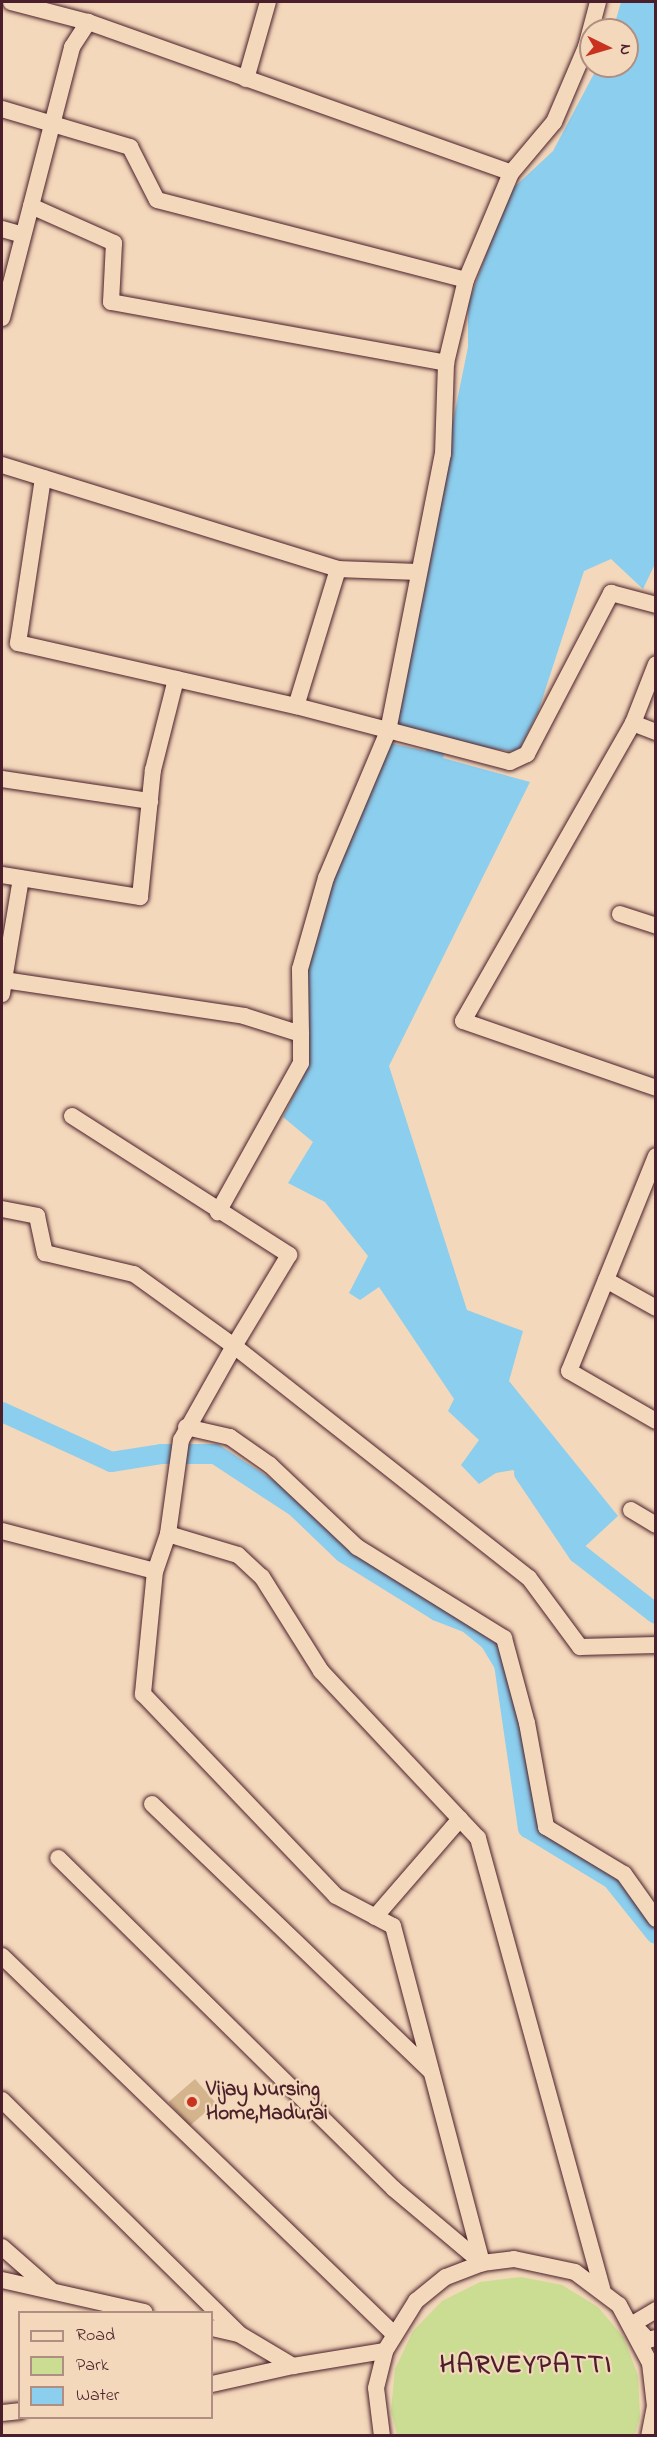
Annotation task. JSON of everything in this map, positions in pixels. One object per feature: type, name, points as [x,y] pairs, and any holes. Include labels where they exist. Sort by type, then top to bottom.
[{"type":"street","points":[[11,2],[88,22],[511,173]]},
{"type":"street","points":[[246,79],[268,2]]},
{"type":"street","points":[[218,1212],[301,1063],[300,969],[326,878],[392,732],[417,572],[443,454],[446,363],[466,280],[511,173],[554,122],[586,47],[598,2]]},
{"type":"street","points":[[2,318],[72,47],[88,22]]},
{"type":"street","points":[[2,109],[130,147],[158,200],[466,280]]},
{"type":"street","points":[[31,206],[114,243],[111,302],[446,363]]},
{"type":"street","points":[[2,229],[23,235]]},
{"type":"street","points":[[2,465],[338,569],[417,572]]},
{"type":"street","points":[[43,478],[18,643],[296,706],[510,762],[527,754],[611,593],[656,605]]},
{"type":"street","points":[[296,706],[338,569]]},
{"type":"street","points":[[656,664],[633,723],[463,1021],[656,1088]]},
{"type":"street","points":[[2,875],[140,897],[150,801],[176,679]]},
{"type":"street","points":[[633,723],[656,732]]},
{"type":"street","points":[[2,779],[150,801]]},
{"type":"street","points":[[21,878],[3,987],[244,1016],[301,1034]]},
{"type":"street","points":[[620,914],[656,926]]},
{"type":"street","points":[[72,1116],[218,1212],[289,1255],[184,1433],[168,1534],[155,1571],[143,1694],[336,1896],[393,1926],[482,2263]]},
{"type":"street","points":[[656,1156],[569,1371],[656,1421]]},
{"type":"street","points":[[2,1209],[37,1216],[45,1254],[134,1274],[234,1346],[529,1578],[580,1647],[656,1645]]},
{"type":"street","points":[[606,1280],[656,1308]]},
{"type":"street","points":[[184,1433],[230,1437],[270,1465],[357,1547],[504,1638],[527,1723],[546,1827],[624,1874],[656,1919]]},
{"type":"street","points":[[631,1510],[656,1525]]},
{"type":"street","points":[[2,1531],[155,1571]]},
{"type":"street","points":[[168,1534],[238,1555],[262,1577],[321,1671],[478,1838],[602,2289]]},
{"type":"street","points":[[152,1804],[431,2071]]},
{"type":"street","points":[[375,1917],[460,1819]]},
{"type":"street","points":[[58,1858],[393,2188],[482,2263]]},
{"type":"street","points":[[2,1956],[393,2333]]},
{"type":"street","points":[[2,2100],[239,2334],[293,2366]]},
{"type":"street","points":[[2,2247],[53,2292]]},
{"type":"street","points":[[382,2436],[376,2388],[385,2351],[393,2333],[416,2301],[446,2277],[482,2263],[545,2262],[602,2289],[648,2340],[656,2338]]},
{"type":"street","points":[[2,2280],[135,2311]]},
{"type":"street","points":[[633,2324],[656,2310]]},
{"type":"street","points":[[633,2324],[650,2363],[655,2406],[649,2436]]},
{"type":"street","points":[[213,2328],[239,2334]]},
{"type":"street","points":[[213,2384],[293,2366],[385,2351]]},
{"type":"street","points":[[2,2413],[18,2411]]},
{"type":"green space","points":[[521,2277],[562,2285],[598,2307],[624,2338],[638,2376],[640,2417],[635,2435],[397,2435],[391,2411],[395,2369],[413,2331],[442,2301],[480,2282]]},
{"type":"water","points":[[621,2],[655,2],[655,564],[643,589],[611,559],[584,571],[538,712],[518,752],[447,743],[443,758],[530,782],[389,1066],[467,1310],[523,1331],[509,1381],[618,1516],[578,1553],[539,1494],[513,1470],[496,1473],[479,1484],[461,1465],[479,1440],[448,1411],[454,1399],[379,1287],[360,1300],[349,1293],[368,1256],[325,1202],[288,1183],[313,1142],[283,1117],[309,1064],[303,970],[334,873],[390,743],[426,751],[428,737],[404,730],[393,716],[468,347],[468,304],[509,192],[553,151],[592,78],[639,78],[639,18],[616,18]]},
{"type":"building","points":[[195,2079],[216,2103],[190,2126],[169,2102]]},
{"type":"waterway","points":[[2,1412],[111,1462],[162,1454],[215,1454],[296,1507],[344,1553],[437,1611],[468,1623],[490,1641],[504,1664],[528,1828],[612,1879],[656,1934]]},
{"type":"waterway","points":[[524,1473],[578,1553],[656,1614]]},
{"type":"place","name":"Vijay Nursing Home,Madurai","points":[[192,2102]]},
{"type":"district","name":"HARVEYPATTI","points":[[526,2366]]}]
